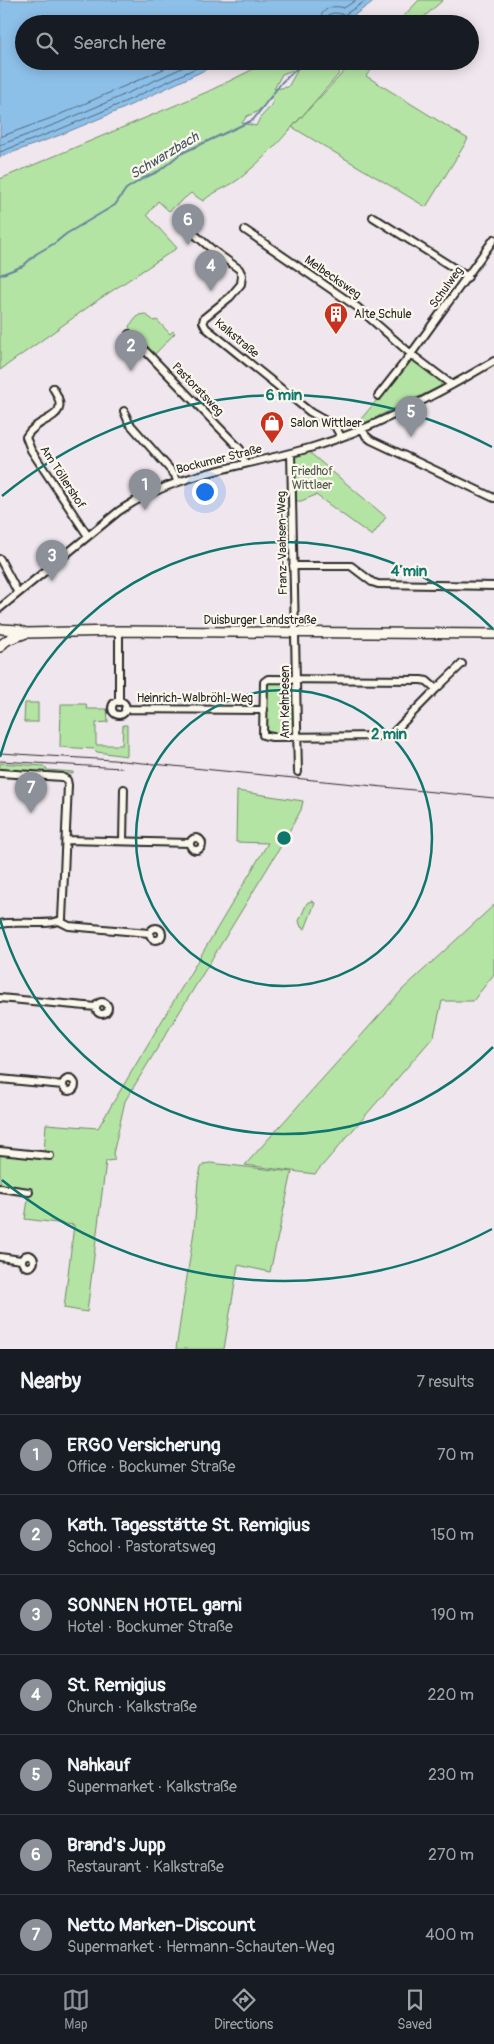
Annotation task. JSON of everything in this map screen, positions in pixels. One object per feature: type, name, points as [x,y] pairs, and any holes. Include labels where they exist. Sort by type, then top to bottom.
[{"type":"main road","name":"Duisburger Landstraße","points":[[26,633],[2,644],[1,628],[26,633],[119,630],[494,634]]},
{"type":"street","points":[[373,217],[468,277]]},
{"type":"street","name":"Kalkstraße","points":[[186,227],[240,270],[242,275],[242,281],[238,289],[204,318],[204,326],[237,355],[310,412],[335,426],[341,437]]},
{"type":"street","name":"Melbecksweg","points":[[245,230],[357,307],[411,354],[452,385]]},
{"type":"street","name":"Schulweg","points":[[378,396],[468,277],[494,239]]},
{"type":"street","name":"Pastoratsweg","points":[[129,334],[240,449],[245,464]]},
{"type":"street","name":"Bockumer Straße","points":[[0,608],[119,510],[139,497],[177,481],[290,453],[341,437],[452,385],[494,361]]},
{"type":"street","name":"Am Töllershof","points":[[52,388],[60,399],[60,409],[34,427],[26,437],[31,450],[88,536]]},
{"type":"street","points":[[124,411],[129,423],[175,474],[177,481]]},
{"type":"street","points":[[362,428],[366,436],[371,440],[494,498]]},
{"type":"street","name":"Franz-Vaahsen-Weg","points":[[290,453],[295,633]]},
{"type":"street","points":[[0,559],[18,593]]},
{"type":"street","points":[[294,566],[350,566],[372,582],[378,584],[494,586]]},
{"type":"street","name":"Heinrich-Walbröhl-Weg","points":[[119,630],[119,702]]},
{"type":"street","name":"Am Kehrbesen","points":[[295,633],[298,772]]},
{"type":"street","points":[[296,736],[390,736],[462,664]]},
{"type":"street","points":[[296,679],[421,680],[427,681],[436,689]]},
{"type":"street","name":"Heinrich-Walbröhl-Weg","points":[[296,679],[266,680],[264,685],[264,735],[272,737],[296,736]]},
{"type":"street","name":"Heinrich-Walbröhl-Weg","points":[[119,702],[124,705],[125,709]]},
{"type":"street","name":"Heinrich-Walbröhl-Weg","points":[[119,702],[112,706],[113,712],[121,715],[125,709]]},
{"type":"street","name":"Heinrich-Walbröhl-Weg","points":[[125,709],[264,710]]},
{"type":"street","points":[[0,773],[62,777],[67,780],[63,915],[59,921],[52,923],[14,922],[0,924]]},
{"type":"street","points":[[123,841],[124,789]]},
{"type":"street","points":[[66,840],[190,843]]},
{"type":"street","points":[[59,921],[69,926],[149,933]]},
{"type":"street","points":[[0,998],[96,1007]]},
{"type":"street","points":[[0,1079],[63,1085]]},
{"type":"street","points":[[0,1151],[50,1156]]},
{"type":"street","points":[[0,1188],[29,1192]]},
{"type":"street","points":[[0,1257],[22,1260]]},
{"type":"green space","points":[[419,0],[443,0],[426,15],[405,15]]},
{"type":"green space","points":[[252,70],[340,70],[339,74],[293,126],[257,164],[239,179],[203,201],[191,193],[169,211],[158,201],[147,215],[177,248],[98,300],[0,370],[0,179],[207,92]],"holes":[[[297,71],[288,87],[274,89],[282,74]],[[272,97],[273,101],[256,126],[242,123],[247,116],[257,112]]]},
{"type":"green space","points":[[346,70],[371,70],[366,76],[468,139],[426,207],[292,127]]},
{"type":"green space","points":[[145,314],[154,321],[157,320],[170,334],[173,331],[175,333],[153,356],[132,334],[129,326],[139,315]]},
{"type":"green space","points":[[411,359],[441,380],[441,386],[358,426],[356,425]]},
{"type":"green space","name":"Friedhof Wittlaer","points":[[309,452],[386,517],[372,536],[316,495],[301,501],[294,501],[294,458]]},
{"type":"green space","points":[[269,683],[290,683],[293,685],[294,732],[291,735],[267,734],[266,687]]},
{"type":"green space","points":[[25,703],[38,703],[38,722],[24,722]]},
{"type":"green space","points":[[61,704],[86,704],[87,709],[107,709],[108,722],[96,723],[96,745],[122,745],[123,725],[127,725],[127,756],[97,752],[94,749],[60,747]]},
{"type":"green space","points":[[0,763],[44,766],[47,770],[73,772],[73,774],[0,769]]},
{"type":"green space","points":[[237,791],[303,801],[301,810],[278,851],[125,1101],[113,1154],[115,1160],[106,1161],[87,1312],[64,1308],[74,1225],[25,1219],[29,1193],[0,1187],[0,1152],[44,1153],[46,1124],[98,1128],[268,843],[236,842]]},
{"type":"green space","points":[[311,901],[315,903],[305,929],[301,927],[299,921],[307,903]]},
{"type":"green space","points":[[494,905],[494,974],[473,1001],[442,1001],[434,1036],[315,1174],[245,1165],[403,989]]},
{"type":"green space","points":[[210,1163],[292,1172],[270,1272],[238,1265],[224,1349],[176,1349],[194,1231],[198,1181],[201,1168],[204,1164]]},
{"type":"water","points":[[0,0],[375,0],[354,15],[15,15],[15,70],[205,70],[122,109],[0,157]]},
{"type":"waterway","name":"Schwarzbach","points":[[0,275],[23,266],[36,254],[66,234],[115,205],[126,189],[159,171],[180,154],[253,120],[282,82],[296,70]]},
{"type":"tram line","points":[[0,753],[113,760],[494,798]]},
{"type":"tram line","points":[[0,761],[122,768]]},
{"type":"place","name":"Brand's Jupp","points":[[188,245]]},
{"type":"place","name":"St. Remigius","points":[[211,291]]},
{"type":"place","name":"Alte Schule","points":[[336,335]]},
{"type":"place","name":"Kath. Tagesstätte St. Remigius","points":[[131,371]]},
{"type":"place","name":"Nahkauf","points":[[411,437]]},
{"type":"place","name":"Salon Wittlaer","points":[[272,444]]},
{"type":"place","name":"ERGO Versicherung","points":[[145,510]]},
{"type":"place","name":"SONNEN HOTEL garni","points":[[52,581]]},
{"type":"place","name":"Netto Marken-Discount","points":[[31,813]]}]
